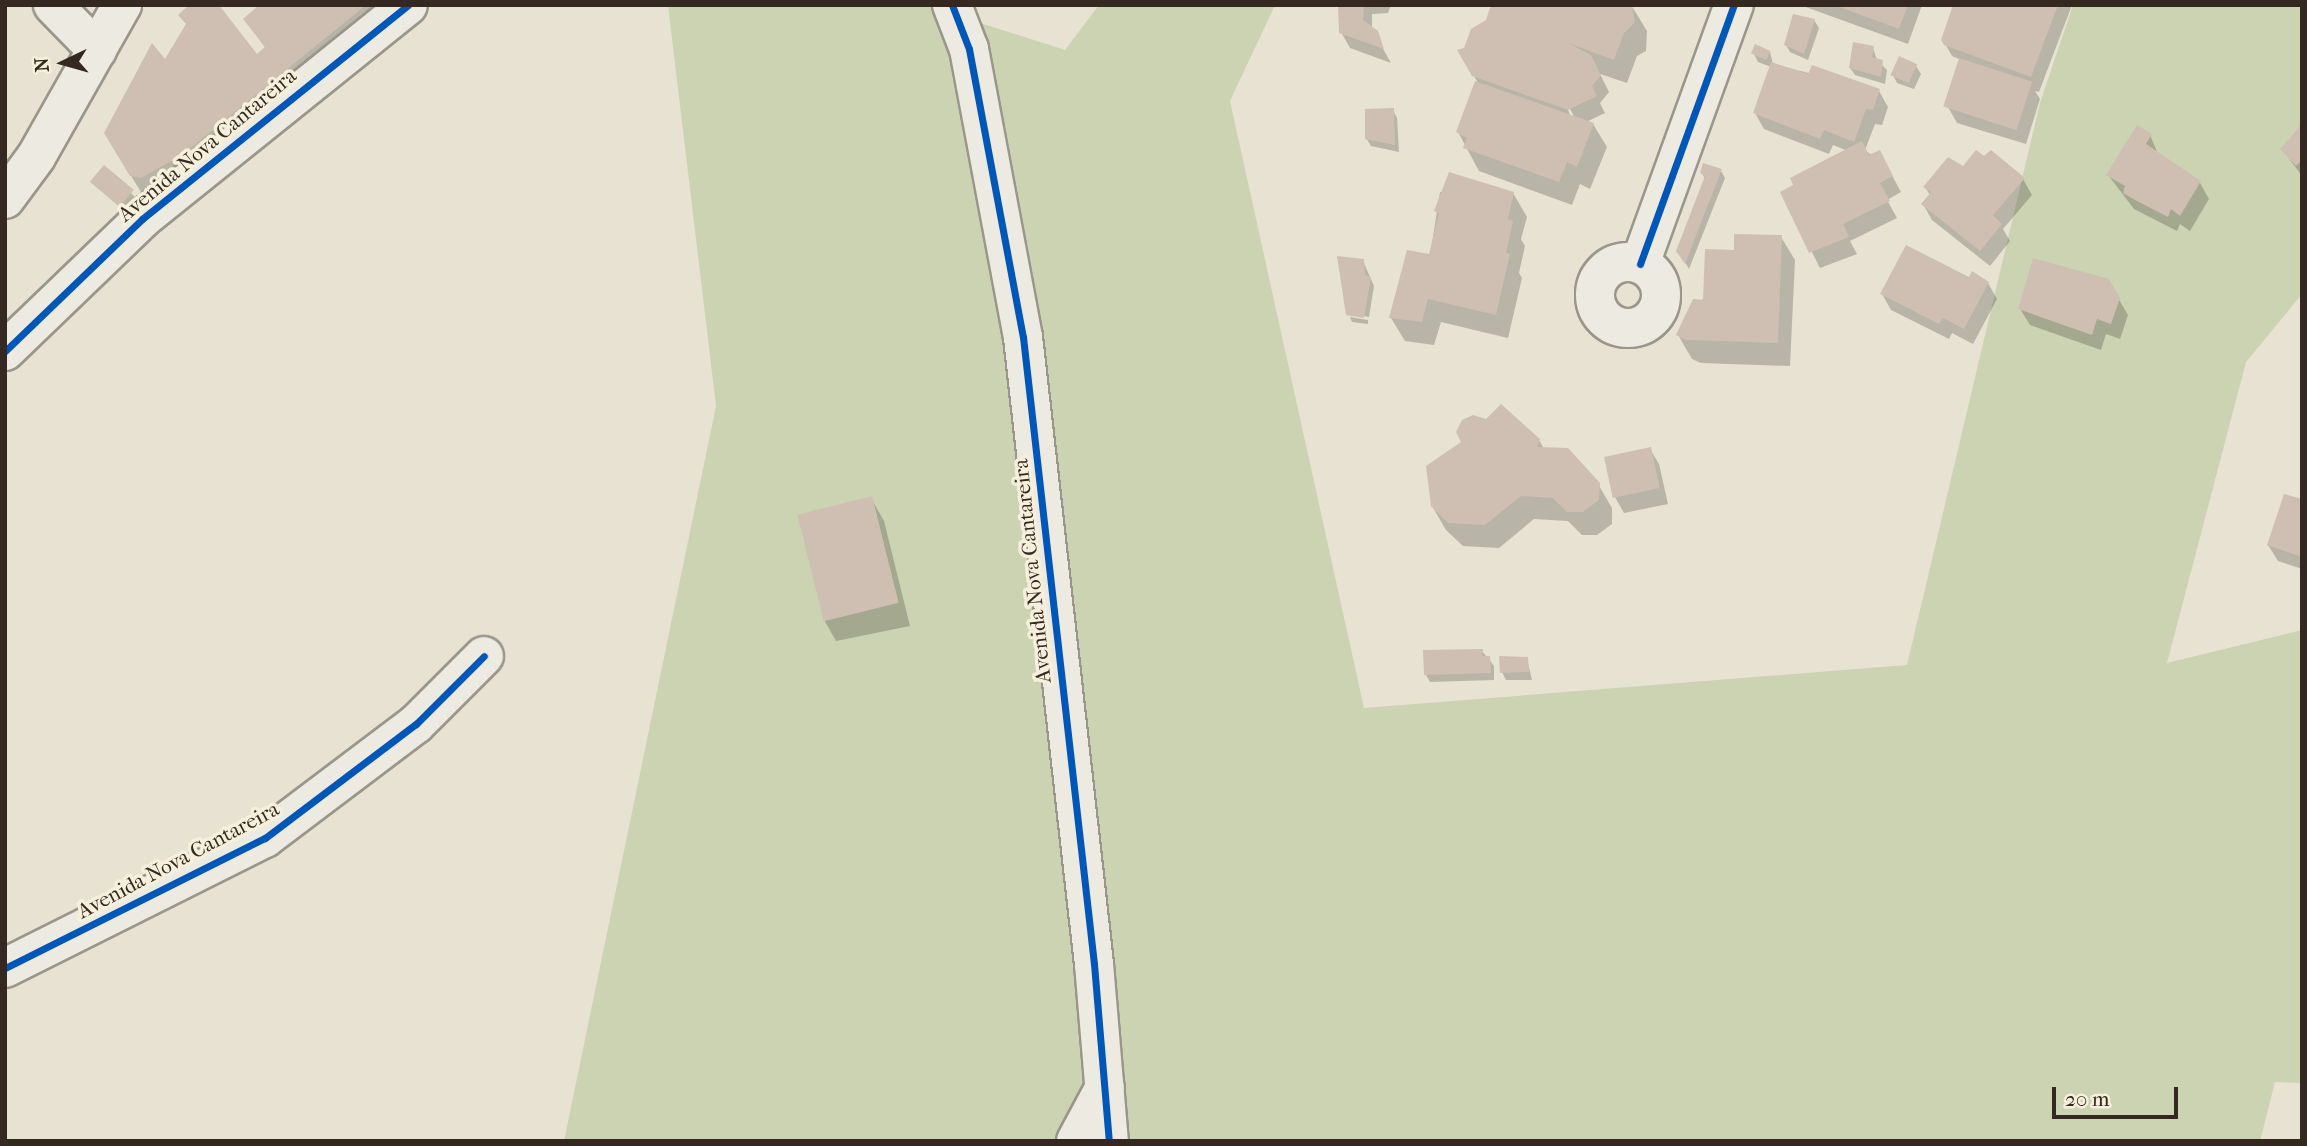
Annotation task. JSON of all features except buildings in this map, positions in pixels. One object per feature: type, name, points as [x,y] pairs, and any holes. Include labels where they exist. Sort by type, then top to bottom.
[{"type":"street","points":[[53,5],[97,50]]},
{"type":"street","points":[[5,199],[36,157],[122,5]]},
{"type":"street","name":"Avenida Nova Cantareira","points":[[5,351],[142,219],[408,5]]},
{"type":"street","name":"Avenida Nova Cantareira","points":[[952,5],[977,87],[1023,337],[1109,1141]]},
{"type":"street","points":[[1640,264],[1734,5]]},
{"type":"street","name":"Avenida Nova Cantareira","points":[[5,968],[265,838],[416,724],[484,656]]},
{"type":"street","points":[[1076,1141],[1105,1087]]},
{"type":"green space","points":[[668,5],[924,5],[1065,50],[1099,5],[1275,5],[1230,101],[1364,708],[1907,665],[2040,103],[2073,5],[2302,5],[2302,294],[2246,362],[2167,663],[2302,630],[2302,1083],[2275,1082],[2260,1141],[564,1141],[716,406]]},
{"type":"cycle path","points":[[5,351],[142,219],[408,5]]},
{"type":"cycle path","points":[[952,5],[969,49],[1023,337],[1094,964],[1109,1141]]},
{"type":"cycle path","points":[[1640,264],[1734,5]]},
{"type":"cycle path","points":[[5,968],[265,838],[416,724],[484,656]]}]
